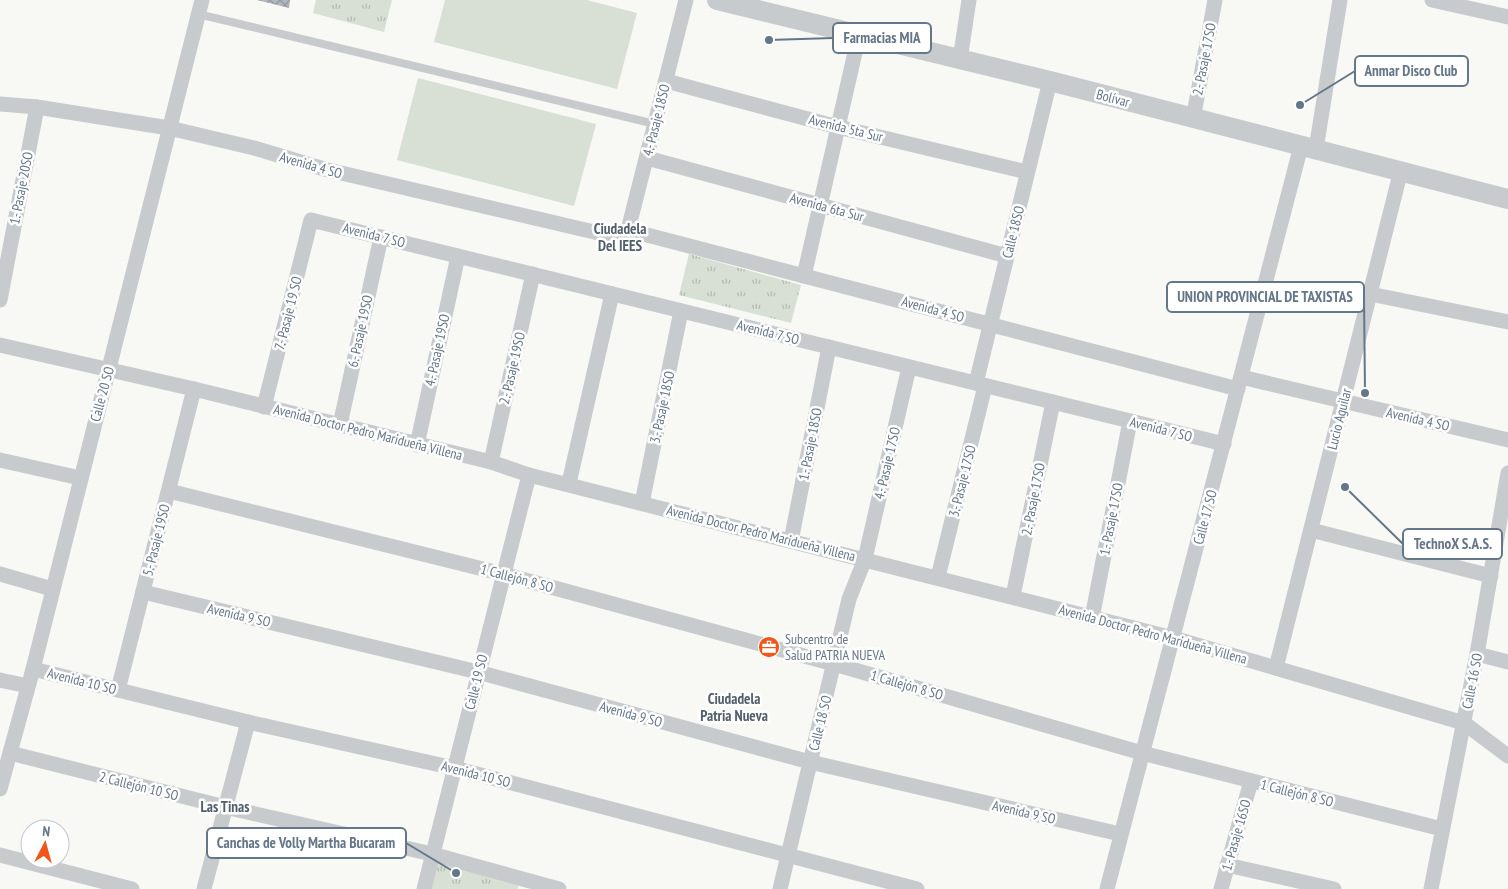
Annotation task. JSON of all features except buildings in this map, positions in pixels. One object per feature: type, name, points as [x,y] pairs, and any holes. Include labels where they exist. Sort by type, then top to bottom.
[{"type":"street","name":"4.- Pasaje 18SO","points":[[624,234],[646,158],[686,0]]},
{"type":"street","name":"Bolívar","points":[[717,0],[742,3],[858,35],[1050,81],[1508,199]]},
{"type":"street","points":[[960,60],[969,0]]},
{"type":"street","name":"2.- Pasaje 17SO","points":[[1192,118],[1215,0]]},
{"type":"street","name":"Calle 17 SO","points":[[1107,889],[1240,383],[1309,148],[1340,0]]},
{"type":"street","points":[[1432,0],[1508,17]]},
{"type":"street","name":"Calle 20 SO","points":[[0,787],[33,669],[200,7]]},
{"type":"street","points":[[804,276],[858,35]]},
{"type":"street","name":"Avenida 5ta Sur","points":[[666,81],[838,127],[1027,172]]},
{"type":"street","name":"Calle 18SO","points":[[980,384],[990,324],[1050,81]]},
{"type":"street","name":"Avenida 4 SO","points":[[0,104],[37,107],[169,128],[254,148],[324,169],[624,234],[804,276],[990,324],[1240,383],[1343,401],[1508,440]]},
{"type":"street","name":"1.- Pasaje 20SO","points":[[0,300],[37,107]]},
{"type":"street","name":"Avenida 6ta Sur","points":[[646,158],[1007,256]]},
{"type":"street","name":"Lucio Aguilar","points":[[1276,668],[1401,170]]},
{"type":"street","name":"Avenida 7 SO","points":[[311,220],[1224,444]]},
{"type":"street","name":"7.- Pasaje 19 SO","points":[[264,406],[311,220]]},
{"type":"street","name":"6.- Pasaje 19SO","points":[[340,425],[381,237]]},
{"type":"street","name":"4.- Pasaje 19SO","points":[[417,445],[458,256]]},
{"type":"street","name":"2.- Pasaje 19SO","points":[[491,462],[533,274]]},
{"type":"street","points":[[569,483],[612,294]]},
{"type":"street","points":[[1370,294],[1508,322]]},
{"type":"street","name":"3.- Pasaje 18SO","points":[[642,503],[681,311]]},
{"type":"street","name":"Avenida Doctor Pedro Maridueña Villena","points":[[0,345],[194,389],[491,462],[529,475],[569,483],[1173,638],[1464,723],[1508,756]]},
{"type":"street","name":"1.- Pasaje 18SO","points":[[791,541],[829,347]]},
{"type":"street","name":"4.- Pasaje 17SO","points":[[865,558],[908,367]]},
{"type":"street","name":"3.- Pasaje 17SO","points":[[938,577],[980,384]]},
{"type":"street","name":"5.- Pasaje 19SO","points":[[118,690],[194,389]]},
{"type":"street","name":"2.- Pasaje 17SO","points":[[1013,596],[1053,402]]},
{"type":"street","name":"1.- Pasaje 17SO","points":[[1092,618],[1130,421]]},
{"type":"street","points":[[0,460],[80,478]]},
{"type":"street","name":"Calle 16 SO","points":[[1431,889],[1477,654],[1508,473]]},
{"type":"street","name":"Calle 19 SO","points":[[424,889],[529,475]]},
{"type":"street","name":"1 Callejón 8 SO","points":[[168,491],[503,574],[834,664],[1142,752],[1442,829]]},
{"type":"street","points":[[1310,530],[1491,576]]},
{"type":"street","name":"Calle 18 SO","points":[[780,889],[850,599],[865,558]]},
{"type":"street","points":[[0,574],[52,589]]},
{"type":"street","name":"Avenida 9 SO","points":[[143,592],[478,672],[810,762],[1120,834]]},
{"type":"street","points":[[1477,654],[1508,662]]},
{"type":"street","name":"Avenida 10 SO","points":[[33,669],[248,722],[454,768],[788,857],[917,889]]},
{"type":"street","points":[[0,680],[28,686]]},
{"type":"street","points":[[204,889],[248,722]]},
{"type":"street","name":"2 Callejón 10 SO","points":[[10,753],[225,807],[432,854],[560,889]]},
{"type":"street","name":"1.- Pasaje 16SO","points":[[1221,889],[1251,781]]},
{"type":"street","points":[[0,855],[132,889]]},
{"type":"street","points":[[1227,865],[1334,889]]},
{"type":"lane","points":[[200,7],[655,124]]},
{"type":"green space","points":[[316,0],[392,0],[384,32],[313,13]]},
{"type":"green space","points":[[445,0],[587,0],[637,13],[617,89],[434,42]]},
{"type":"green space","points":[[418,78],[596,124],[574,206],[397,160]]},
{"type":"green space","points":[[689,254],[801,285],[791,323],[679,295]]},
{"type":"green space","points":[[436,863],[519,884],[518,889],[430,889]]},
{"type":"place","name":"Farmacias MIA","points":[[769,40]]},
{"type":"place","name":"Anmar Disco Club","points":[[1300,105]]},
{"type":"place","name":"UNION PROVINCIAL DE TAXISTAS","points":[[1365,393]]},
{"type":"place","name":"TechnoX S.A.S.","points":[[1345,487]]},
{"type":"place","name":"Subcentro de Salud PATRIA NUEVA","points":[[769,647]]},
{"type":"place","name":"Canchas de Volly Martha Bucaram","points":[[456,873]]},
{"type":"district","name":"Ciudadela Del IEES","points":[[620,238]]},
{"type":"district","name":"Ciudadela Patria Nueva","points":[[734,708]]},
{"type":"district","name":"Las Tinas","points":[[225,807]]}]
